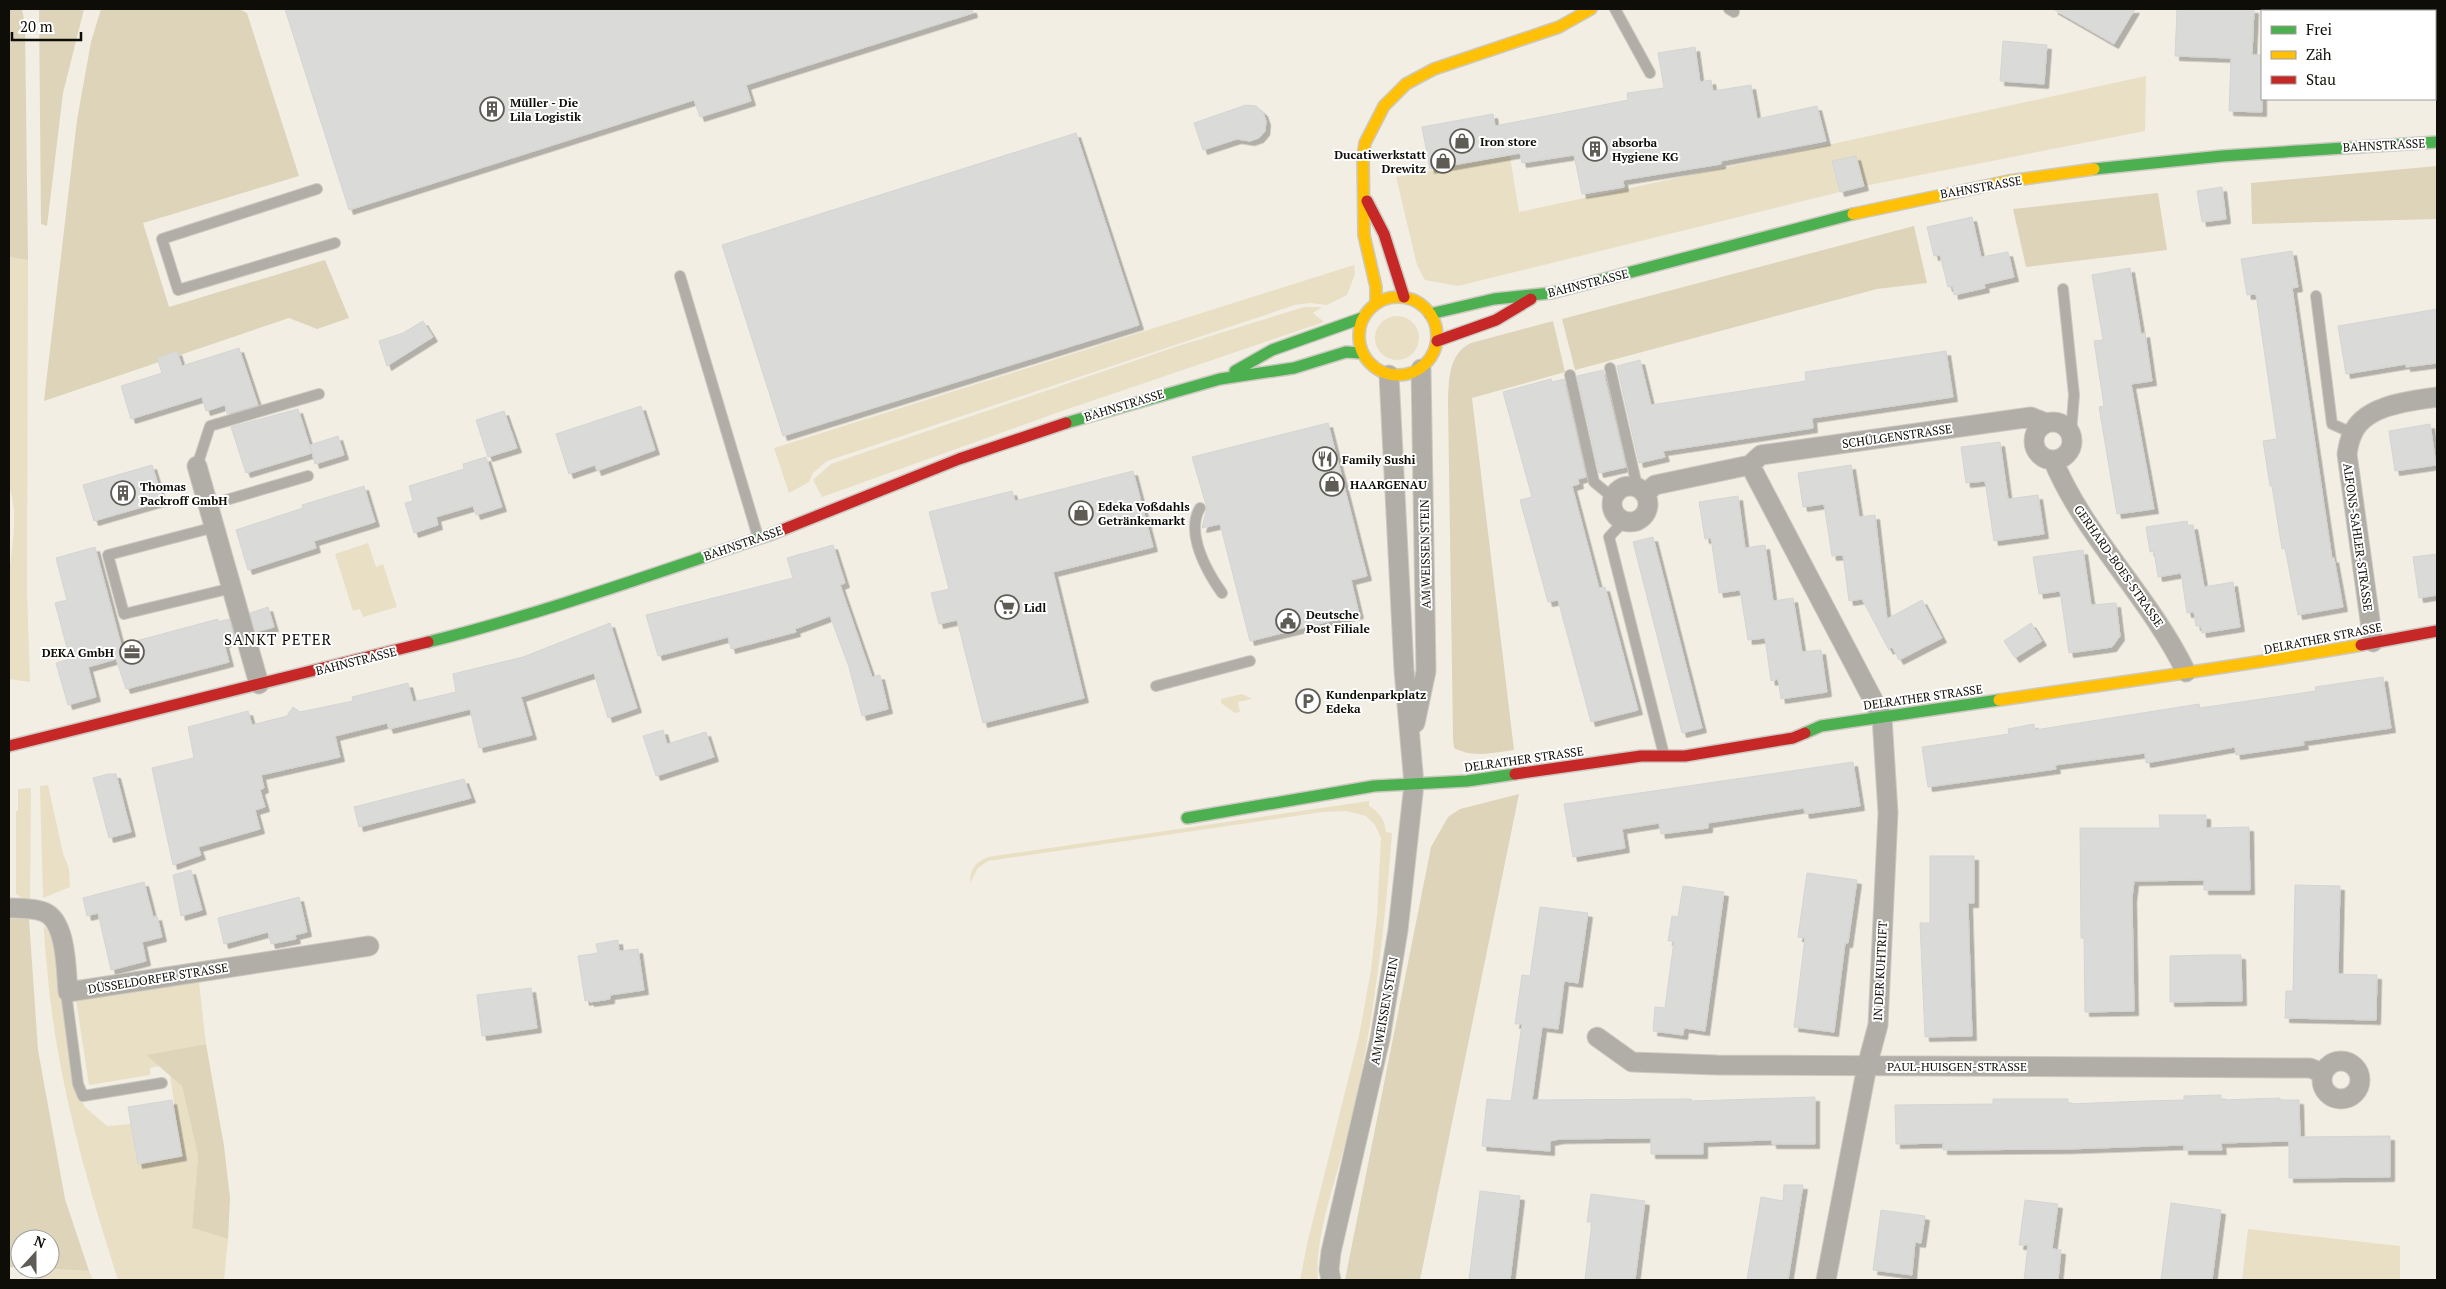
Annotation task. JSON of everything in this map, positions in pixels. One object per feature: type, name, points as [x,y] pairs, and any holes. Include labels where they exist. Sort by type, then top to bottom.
[{"type":"street","points":[[1362,318],[1358,337],[1361,352],[1376,370],[1389,375],[1406,376],[1421,369],[1432,357],[1437,342],[1436,327],[1430,314],[1419,303],[1404,297],[1390,298],[1376,303],[1376,287],[1364,235],[1365,198],[1363,170],[1365,143],[1384,106],[1406,84],[1434,69],[1559,27],[1590,9]]},
{"type":"street","name":"BAHNSTRASSE","points":[[1430,314],[1494,299],[1536,296],[1886,205],[2009,181],[2149,162],[2308,149],[2437,142]]},
{"type":"street","points":[[1365,198],[1384,234],[1404,297]]},
{"type":"street","name":"BAHNSTRASSE","points":[[1437,342],[1496,320],[1536,296]]},
{"type":"street","name":"BAHNSTRASSE","points":[[1220,379],[1272,350],[1362,318],[1376,303]]},
{"type":"street","name":"BAHNSTRASSE","points":[[9,746],[480,629],[759,538],[959,459],[1131,403],[1220,379],[1294,368],[1346,352],[1361,352]]},
{"type":"street","name":"AM WEISSEN STEIN","points":[[1411,739],[1426,671],[1421,369]]},
{"type":"street","name":"AM WEISSEN STEIN","points":[[1331,1280],[1331,1252],[1380,1039],[1398,930],[1414,784],[1404,670],[1389,375]]},
{"type":"street","points":[[2352,433],[2366,418],[2391,404],[2437,397]]},
{"type":"street","name":"SCHÜLGENSTRASSE","points":[[1612,497],[1622,486],[1641,490],[1750,465],[1762,455],[2012,419],[2031,417],[2046,424]]},
{"type":"street","points":[[2046,424],[2057,422],[2063,424],[2071,433],[2073,439],[2070,451],[2065,456],[2053,460]]},
{"type":"street","name":"GERHARD-BOES-STRASSE","points":[[2046,424],[2036,432],[2035,445],[2041,456],[2053,460],[2066,491],[2171,640],[2186,672]]},
{"type":"street","name":"ALFONS-SAHLER-STRASSE","points":[[2352,433],[2347,454],[2373,642]]},
{"type":"street","points":[[1750,465],[1882,717]]},
{"type":"street","points":[[197,466],[260,684]]},
{"type":"street","points":[[1612,497],[1612,512],[1623,522],[1635,522],[1645,516],[1649,505],[1641,490]]},
{"type":"street","name":"DELRATHER STRASSE","points":[[1187,818],[1374,786],[1467,781],[1641,756],[1685,756],[1793,738],[1821,726],[2186,672],[2249,666],[2437,631]]},
{"type":"street","name":"IN DER KUHTRIFT","points":[[1826,1280],[1867,1066],[1878,1025],[1888,814],[1882,717]]},
{"type":"street","points":[[9,908],[46,912],[55,922],[62,934],[68,992]]},
{"type":"street","name":"DÜSSELDORFER STRASSE","points":[[68,992],[369,946]]},
{"type":"street","name":"PAUL-HUISGEN-STRASSE","points":[[1597,1037],[1632,1062],[1867,1066],[2310,1068],[2323,1073]]},
{"type":"lane","points":[[1615,9],[1650,73]]},
{"type":"lane","points":[[317,188],[162,239],[178,290],[335,244]]},
{"type":"lane","points":[[680,276],[759,538]]},
{"type":"lane","points":[[2062,289],[2074,395],[2071,433]]},
{"type":"lane","points":[[2316,296],[2332,424],[2352,433]]},
{"type":"lane","points":[[1610,368],[1641,490]]},
{"type":"lane","points":[[1570,375],[1594,482],[1612,497]]},
{"type":"lane","points":[[197,466],[210,426],[319,394]]},
{"type":"lane","points":[[209,505],[308,476]]},
{"type":"lane","points":[[1200,508],[1196,516],[1197,538],[1209,576],[1222,594]]},
{"type":"lane","points":[[1623,522],[1609,537],[1664,756]]},
{"type":"lane","points":[[215,528],[108,554],[124,614],[232,588]]},
{"type":"lane","points":[[1156,686],[1250,661]]},
{"type":"lane","points":[[68,992],[67,1000],[78,1084],[83,1096],[162,1083]]},
{"type":"shaded area","points":[[9,9],[22,9],[25,24],[28,260],[9,257]]},
{"type":"shaded area","points":[[39,9],[84,9],[63,93],[47,226],[41,224]]},
{"type":"shaded area","points":[[101,9],[239,9],[247,13],[299,176],[143,223],[169,307],[325,260],[349,318],[317,329],[289,318],[44,401],[77,120],[91,42]]},
{"type":"shaded area","points":[[2146,76],[2145,131],[1864,186],[1458,286],[1425,280],[1417,265],[1396,177],[1510,156],[1519,212]]},
{"type":"shaded area","points":[[2437,166],[2437,219],[2252,224],[2251,183]]},
{"type":"shaded area","points":[[2158,193],[2167,250],[2026,267],[2013,209]]},
{"type":"shaded area","points":[[1914,226],[1927,283],[1877,289],[1575,370],[1562,319]]},
{"type":"shaded area","points":[[9,257],[28,260],[27,590],[30,682],[9,679],[9,583],[14,534],[14,510],[9,485]]},
{"type":"shaded area","points":[[1354,265],[1355,274],[1347,295],[1327,305],[1310,303],[1295,305],[827,461],[813,473],[809,482],[789,493],[774,448]]},
{"type":"shaded area","points":[[1304,307],[1322,307],[1313,313],[1324,322],[1059,412],[822,497],[813,480],[831,464],[845,459],[1175,347]]},
{"type":"shaded area","points":[[1393,316],[1401,316],[1413,322],[1419,338],[1413,354],[1401,360],[1393,360],[1381,354],[1375,342],[1375,334],[1381,322]]},
{"type":"shaded area","points":[[1553,321],[1565,372],[1472,398],[1514,750],[1483,754],[1468,753],[1454,748],[1453,738],[1448,402],[1451,368],[1458,354],[1471,343]]},
{"type":"shaded area","points":[[368,543],[376,567],[383,564],[397,607],[363,617],[360,609],[353,611],[335,554]]},
{"type":"shaded area","points":[[1242,694],[1252,699],[1238,702],[1240,712],[1235,713],[1221,703],[1221,699]]},
{"type":"shaded area","points":[[48,785],[63,853],[69,869],[70,887],[43,898],[40,786]]},
{"type":"shaded area","points":[[31,788],[30,899],[26,900],[16,894],[16,811],[18,811],[18,789]]},
{"type":"shaded area","points":[[1519,794],[1420,1280],[1345,1280],[1431,847],[1448,817],[1460,809]]},
{"type":"shaded area","points":[[1369,801],[1369,806],[1379,813],[1383,820],[1386,832],[1392,833],[1386,905],[1377,976],[1352,1118],[1324,1221],[1320,1242],[1318,1280],[1300,1280],[1308,1240],[1359,1036],[1371,970],[1377,916],[1381,838],[1375,825],[1366,816],[1346,811],[1323,812],[988,861],[978,868],[970,883],[970,878],[976,864],[988,857]]},
{"type":"shaded area","points":[[9,919],[29,919],[38,1050],[65,1199],[89,1271],[60,1270],[60,1229],[10,1229],[9,1267]]},
{"type":"shaded area","points":[[44,926],[52,936],[77,1091],[85,1107],[107,1126],[131,1124],[138,1164],[182,1156],[170,1075],[182,1086],[198,1156],[192,1228],[228,1239],[224,1280],[118,1280],[95,1206],[66,1094],[53,1018]]},
{"type":"shaded area","points":[[199,982],[206,1044],[147,1055],[159,1066],[150,1068],[150,1075],[89,1085],[76,1000]]},
{"type":"shaded area","points":[[206,1044],[224,1146],[230,1198],[228,1239],[192,1228],[198,1156],[182,1086],[146,1055]]},
{"type":"shaded area","points":[[2248,1229],[2400,1246],[2400,1280],[2242,1280]]},
{"type":"shaded area","points":[[60,1270],[89,1271],[93,1280],[40,1280],[60,1279]]},
{"type":"building","name":"Müller - Die Lila Logistik","points":[[285,9],[972,9],[973,13],[746,85],[751,101],[700,117],[694,100],[349,210]]},
{"type":"building","points":[[2053,9],[2135,9],[2114,44]]},
{"type":"building","points":[[2177,9],[2254,9],[2252,55],[2261,55],[2262,112],[2229,111],[2231,58],[2175,56]]},
{"type":"building","points":[[2003,41],[2047,45],[2044,84],[2000,81]]},
{"type":"building","points":[[1695,47],[1700,82],[1711,80],[1713,91],[1751,85],[1757,119],[1817,106],[1826,141],[1721,161],[1721,164],[1623,180],[1624,187],[1582,194],[1574,155],[1522,163],[1520,153],[1430,169],[1422,127],[1493,114],[1495,126],[1628,100],[1627,93],[1664,88],[1658,53]]},
{"type":"building","points":[[1246,105],[1256,106],[1263,112],[1266,121],[1265,131],[1259,138],[1250,141],[1237,139],[1203,150],[1194,123]]},
{"type":"building","points":[[1076,133],[1139,325],[783,436],[722,245]]},
{"type":"building","points":[[1856,156],[1864,186],[1840,192],[1832,161]]},
{"type":"building","points":[[2222,187],[2226,219],[2202,222],[2197,191]]},
{"type":"building","points":[[1972,217],[1981,257],[2008,252],[2014,277],[1984,284],[1985,288],[1954,295],[1953,286],[1948,287],[1940,255],[1934,256],[1927,227]]},
{"type":"building","points":[[2292,251],[2298,287],[2292,288],[2332,559],[2334,558],[2343,607],[2298,615],[2285,548],[2282,549],[2263,441],[2277,439],[2256,294],[2247,295],[2241,259]]},
{"type":"building","points":[[2130,268],[2141,334],[2145,333],[2152,381],[2131,384],[2154,509],[2117,514],[2099,407],[2104,406],[2094,341],[2103,340],[2092,275]]},
{"type":"building","points":[[2437,309],[2437,363],[2406,367],[2406,364],[2346,374],[2338,326]]},
{"type":"building","points":[[423,321],[433,337],[387,366],[379,341],[403,333]]},
{"type":"building","points":[[239,348],[258,405],[227,414],[225,405],[206,411],[202,397],[131,419],[121,386],[162,373],[157,358],[177,351],[182,366]]},
{"type":"building","points":[[1946,351],[1953,397],[1812,418],[1813,428],[1663,451],[1665,457],[1639,463],[1617,366],[1640,360],[1651,405],[1806,381],[1805,372]]},
{"type":"building","points":[[1603,370],[1626,467],[1599,473],[1577,376]]},
{"type":"building","points":[[1551,379],[1552,382],[1564,379],[1586,477],[1578,479],[1579,484],[1572,486],[1599,588],[1605,587],[1638,710],[1591,722],[1558,600],[1548,602],[1520,500],[1532,497],[1503,392]]},
{"type":"building","points":[[641,406],[655,450],[597,471],[595,465],[569,474],[556,434]]},
{"type":"building","points":[[298,409],[312,453],[246,473],[231,427]]},
{"type":"building","points":[[504,411],[517,448],[488,457],[476,420]]},
{"type":"building","points":[[1328,423],[1367,576],[1351,580],[1359,614],[1250,641],[1220,524],[1202,528],[1207,508],[1192,457]]},
{"type":"building","points":[[2430,424],[2436,465],[2395,471],[2389,431]]},
{"type":"building","points":[[338,436],[344,455],[315,464],[310,445]]},
{"type":"building","points":[[2000,442],[2008,499],[2038,495],[2044,534],[1994,541],[1985,481],[1966,483],[1961,447]]},
{"type":"building","points":[[486,457],[502,507],[476,515],[473,506],[436,517],[438,525],[414,533],[405,503],[413,501],[409,486],[464,469],[463,464]]},
{"type":"building","name":"Thomas Packroff GmbH","points":[[152,465],[163,501],[94,521],[83,485]]},
{"type":"building","points":[[1851,465],[1859,517],[1875,515],[1887,619],[1922,600],[1942,638],[1899,660],[1892,647],[1889,650],[1862,599],[1849,601],[1843,555],[1832,556],[1824,504],[1803,507],[1798,473]]},
{"type":"building","name":"Lidl","points":[[1133,471],[1153,547],[1053,572],[1084,698],[983,723],[957,620],[939,624],[931,593],[949,589],[929,512],[1012,491],[1015,501]]},
{"type":"building","points":[[364,486],[375,522],[314,541],[316,548],[248,570],[236,530],[303,508],[302,505]]},
{"type":"building","points":[[1738,496],[1745,548],[1765,545],[1773,601],[1793,598],[1802,652],[1821,650],[1827,692],[1781,699],[1778,679],[1771,681],[1765,638],[1748,640],[1740,590],[1719,593],[1711,538],[1705,539],[1699,502]]},
{"type":"building","points":[[2187,521],[2188,526],[2193,525],[2204,587],[2233,582],[2240,627],[2202,633],[2201,626],[2196,626],[2194,612],[2187,613],[2181,573],[2158,577],[2154,551],[2150,552],[2146,527]]},
{"type":"building","points":[[1653,537],[1702,728],[1682,733],[1633,542]]},
{"type":"building","points":[[833,545],[845,583],[840,585],[872,677],[880,675],[888,709],[862,716],[849,667],[830,616],[795,629],[796,632],[731,649],[728,637],[658,656],[646,615],[793,578],[787,558]]},
{"type":"building","points":[[95,547],[121,645],[218,619],[218,622],[229,619],[235,639],[224,643],[229,662],[126,689],[116,659],[88,667],[96,697],[68,705],[56,663],[70,659],[55,603],[67,600],[56,558]]},
{"type":"building","points":[[2083,550],[2091,605],[2116,603],[2120,636],[2112,647],[2069,653],[2060,591],[2039,594],[2033,557]]},
{"type":"building","points":[[2437,554],[2437,595],[2419,598],[2413,557]]},
{"type":"building","points":[[268,607],[274,627],[256,632],[250,613]]},
{"type":"building","points":[[610,623],[637,708],[608,718],[594,673],[521,697],[532,735],[479,748],[470,709],[389,729],[387,723],[335,736],[340,757],[261,775],[264,788],[260,790],[265,807],[255,810],[260,829],[198,847],[201,855],[173,865],[152,768],[194,758],[188,727],[248,711],[252,725],[287,716],[293,707],[300,712],[353,701],[352,697],[408,683],[413,702],[456,692],[453,674],[523,657]]},
{"type":"building","points":[[2031,623],[2042,641],[2015,658],[2004,641]]},
{"type":"building","points":[[2383,677],[2391,728],[2303,741],[2304,745],[2236,755],[2235,747],[2146,763],[2145,753],[2055,765],[2056,769],[1928,787],[1922,747],[2009,734],[2008,729],[2034,724],[2035,730],[2199,704],[2200,708],[2316,691],[2315,687]]},
{"type":"building","points":[[663,730],[667,744],[706,732],[714,757],[656,776],[643,736]]},
{"type":"building","points":[[1853,762],[1860,806],[1805,814],[1804,808],[1708,823],[1708,828],[1661,834],[1659,823],[1622,829],[1625,848],[1573,857],[1564,804]]},
{"type":"building","points":[[116,774],[131,832],[109,838],[93,778]]},
{"type":"building","points":[[464,779],[471,798],[359,827],[354,807]]},
{"type":"building","points":[[2159,815],[2206,815],[2206,828],[2249,827],[2250,890],[2204,890],[2204,880],[2134,881],[2132,898],[2134,1011],[2085,1012],[2084,938],[2081,938],[2080,828],[2160,828]]},
{"type":"building","points":[[1930,856],[1974,856],[1974,903],[1968,903],[1972,1036],[1925,1037],[1920,923],[1930,923]]},
{"type":"building","points":[[191,870],[202,910],[181,916],[173,875]]},
{"type":"building","points":[[1807,873],[1857,880],[1848,943],[1845,943],[1834,1032],[1794,1027],[1805,938],[1798,937]]},
{"type":"building","points":[[144,882],[153,917],[157,916],[162,937],[142,942],[146,961],[111,970],[98,913],[87,916],[83,898]]},
{"type":"building","points":[[2295,885],[2340,886],[2338,974],[2377,975],[2376,1020],[2285,1018],[2286,991],[2293,991]]},
{"type":"building","points":[[1683,886],[1724,892],[1705,1031],[1684,1028],[1683,1035],[1653,1031],[1655,1007],[1665,1008],[1674,941],[1668,941],[1672,916],[1678,917]]},
{"type":"building","points":[[299,897],[307,932],[295,935],[296,939],[271,944],[268,932],[224,944],[218,918]]},
{"type":"building","points":[[1540,907],[1588,913],[1578,983],[1564,981],[1558,1029],[1542,1027],[1532,1100],[1691,1099],[1692,1101],[1815,1097],[1815,1144],[1772,1144],[1772,1140],[1703,1142],[1703,1154],[1651,1154],[1651,1138],[1560,1139],[1550,1141],[1550,1151],[1482,1146],[1487,1099],[1511,1101],[1522,1024],[1515,1024],[1522,975],[1530,976]]},
{"type":"building","points":[[618,940],[619,951],[638,949],[644,990],[610,995],[610,999],[585,1001],[578,956],[598,953],[596,944]]},
{"type":"building","points":[[2241,955],[2242,1001],[2170,1002],[2170,956]]},
{"type":"building","points":[[531,988],[537,1028],[482,1036],[477,995]]},
{"type":"building","points":[[2221,1095],[2221,1100],[2280,1098],[2280,1100],[2299,1100],[2300,1137],[2390,1136],[2390,1177],[2289,1178],[2289,1141],[2221,1143],[2222,1150],[2184,1150],[2184,1145],[2068,1149],[1943,1150],[1943,1143],[1896,1144],[1895,1105],[1993,1104],[1993,1099],[2068,1099],[2068,1104],[2184,1100],[2184,1096]]},
{"type":"building","points":[[172,1100],[182,1156],[138,1164],[128,1107]]},
{"type":"building","points":[[1784,1185],[1803,1185],[1788,1280],[1747,1280],[1761,1197],[1783,1201]]},
{"type":"building","points":[[1480,1191],[1520,1196],[1510,1280],[1469,1280]]},
{"type":"building","points":[[1591,1194],[1645,1201],[1635,1280],[1585,1280],[1592,1222],[1587,1222]]},
{"type":"building","points":[[2025,1200],[2058,1204],[2052,1249],[2061,1250],[2058,1280],[2024,1280],[2028,1245],[2019,1245]]},
{"type":"building","points":[[2171,1203],[2221,1210],[2212,1280],[2161,1280]]},
{"type":"building","points":[[1881,1210],[1925,1216],[1921,1243],[1915,1242],[1912,1275],[1873,1270]]},
{"type":"traffic: fast","points":[[2094,169],[2222,156],[2437,142]]},
{"type":"traffic: fast","points":[[1430,314],[1494,299],[1551,293],[1853,214]]},
{"type":"traffic: fast","points":[[1235,371],[1272,350],[1362,318]]},
{"type":"traffic: fast","points":[[1066,423],[1220,379],[1294,368],[1346,352],[1361,353]]},
{"type":"traffic: fast","points":[[428,642],[558,605],[772,534]]},
{"type":"traffic: fast","points":[[1805,733],[1821,726],[1999,700]]},
{"type":"traffic: fast","points":[[1187,818],[1374,786],[1467,781],[1515,774]]},
{"type":"traffic: slow","points":[[1376,303],[1376,287],[1364,235],[1363,157],[1365,143],[1384,106],[1406,84],[1434,69],[1559,27],[1591,9]]},
{"type":"traffic: slow","points":[[1853,214],[2009,181],[2094,169]]},
{"type":"traffic: slow","points":[[1390,297],[1406,297],[1420,303],[1431,314],[1437,328],[1437,336],[1437,344],[1431,358],[1420,369],[1406,375],[1390,375],[1376,369],[1365,358],[1359,344],[1359,328],[1365,314],[1376,303],[1390,297]]},
{"type":"traffic: slow","points":[[1999,700],[2361,645]]},
{"type":"traffic: jam","points":[[1367,201],[1384,234],[1404,297]]},
{"type":"traffic: jam","points":[[1437,341],[1496,320],[1531,299]]},
{"type":"traffic: jam","points":[[772,534],[959,459],[1066,423]]},
{"type":"traffic: jam","points":[[2361,645],[2437,631]]},
{"type":"traffic: jam","points":[[9,746],[428,642]]},
{"type":"traffic: jam","points":[[1515,774],[1641,756],[1685,756],[1793,738],[1805,733]]},
{"type":"place","name":"Müller - Die Lila Logistik","points":[[492,109]]},
{"type":"place","name":"Iron store","points":[[1462,141]]},
{"type":"place","name":"absorba Hygiene KG","points":[[1595,149]]},
{"type":"place","name":"Ducatiwerkstatt Drewitz","points":[[1443,161]]},
{"type":"place","name":"Family Sushi","points":[[1325,459]]},
{"type":"place","name":"HAARGENAU","points":[[1332,484]]},
{"type":"place","name":"Thomas Packroff GmbH","points":[[123,493]]},
{"type":"place","name":"Edeka Voßdahls Getränkemarkt","points":[[1081,513]]},
{"type":"place","name":"Lidl","points":[[1007,607]]},
{"type":"place","name":"Deutsche Post Filiale","points":[[1288,621]]},
{"type":"place","name":"DEKA GmbH","points":[[132,652]]},
{"type":"place","name":"Kundenparkplatz Edeka","points":[[1308,701]]},
{"type":"district","name":"SANKT PETER","points":[[278,639]]}]
